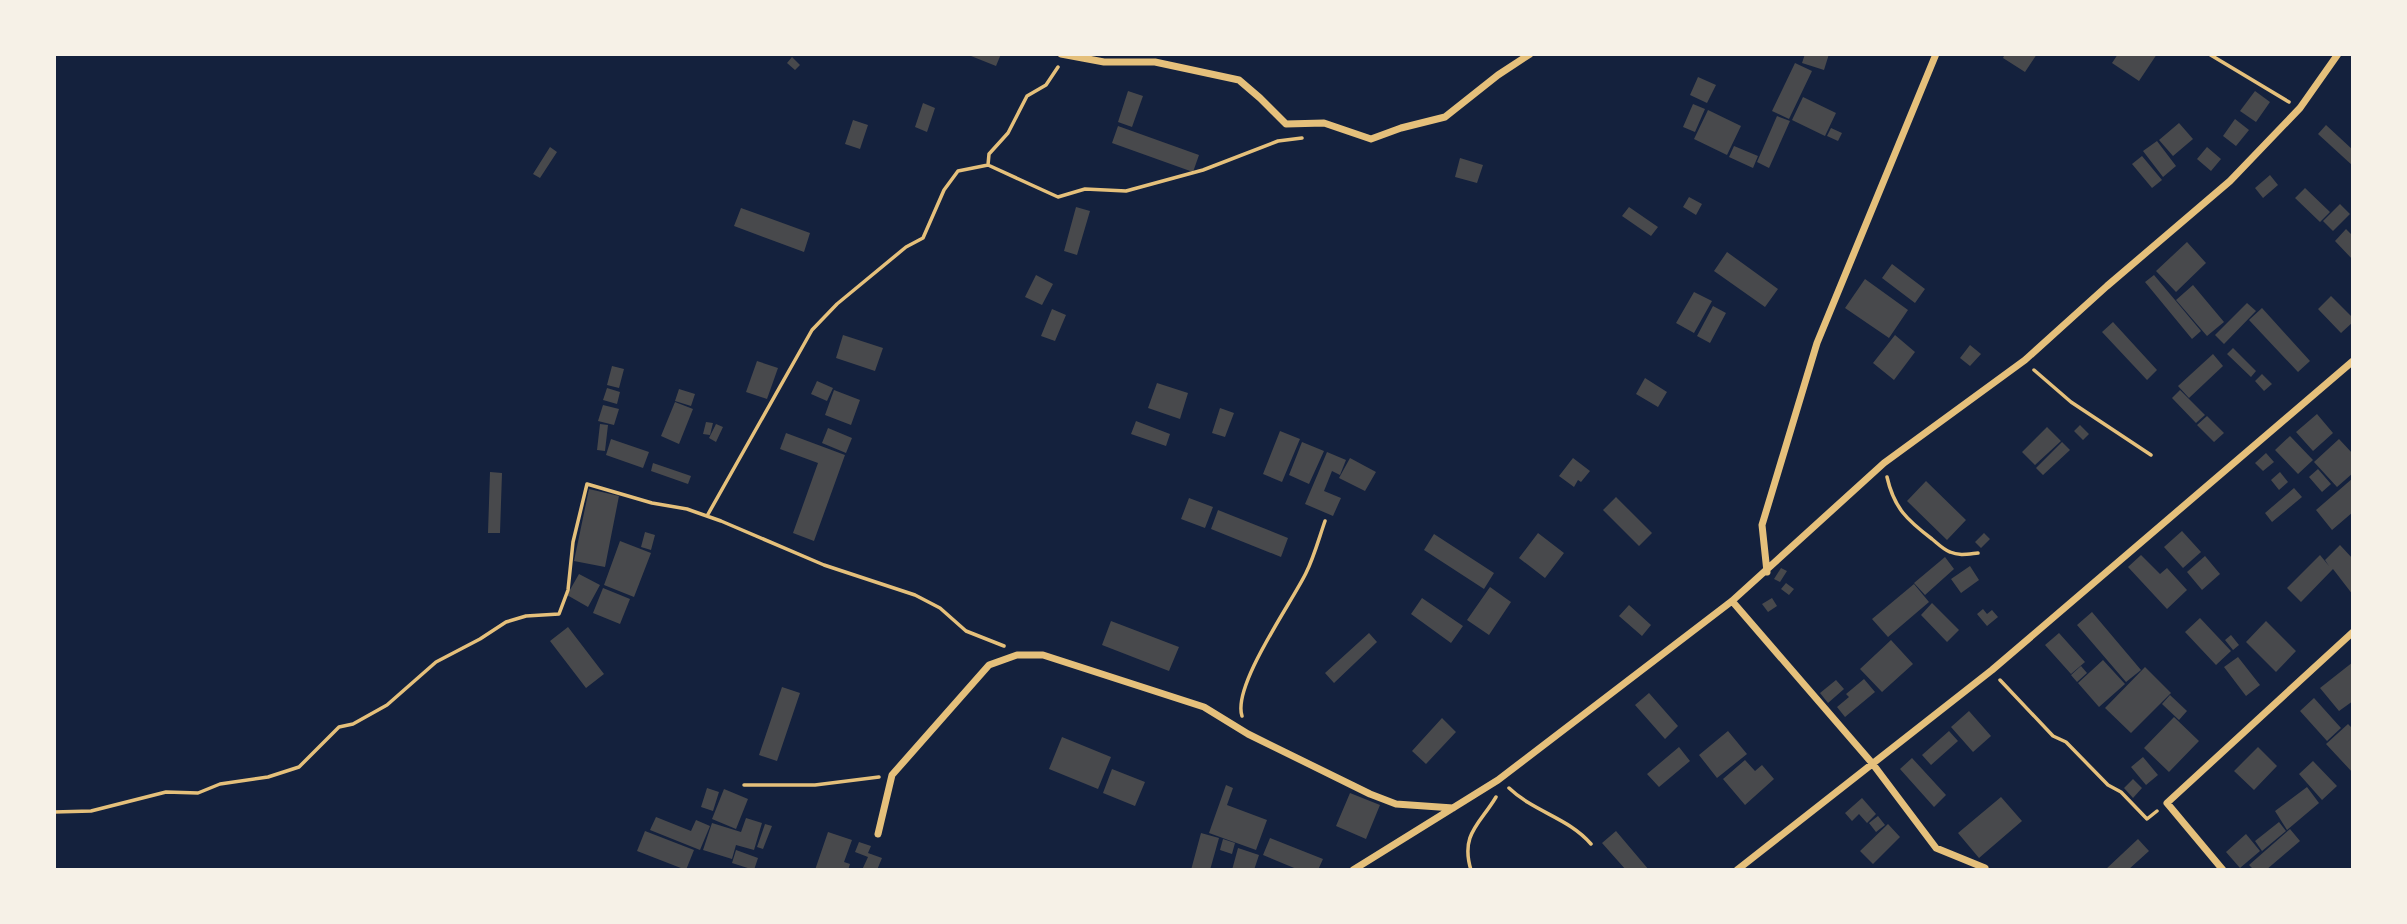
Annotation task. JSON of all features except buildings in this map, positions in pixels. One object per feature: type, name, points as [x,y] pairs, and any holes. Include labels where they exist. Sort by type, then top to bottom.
[{"type":"street","points":[[1063,55],[1104,62],[1155,62],[1239,80],[1286,124],[1324,122],[1371,139],[1445,117],[1498,75],[1530,54]]},
{"type":"street","points":[[1767,572],[1762,525],[1817,343],[1936,54]]},
{"type":"street","points":[[1353,870],[1498,780],[1732,601],[1884,463],[2025,360],[2230,181],[2300,108],[2338,54]]},
{"type":"street","points":[[1737,870],[1992,670],[2353,361]]},
{"type":"street","points":[[1732,601],[1872,763],[1936,848],[1985,868]]},
{"type":"street","points":[[2223,870],[2167,803],[2353,632]]},
{"type":"street","points":[[878,834],[891,775],[989,665],[1017,655],[1042,655],[1205,708],[1248,734],[1396,804],[1454,808]]},
{"type":"path","points":[[2209,54],[2300,108]]},
{"type":"path","points":[[988,165],[989,154],[1008,133],[1027,96],[1046,85],[1063,55]]},
{"type":"path","points":[[707,516],[812,330],[836,304],[906,247],[923,238],[944,190],[958,171],[988,165],[1059,197],[1085,189],[1126,191],[1203,170],[1278,141],[1312,137]]},
{"type":"path","points":[[2025,360],[2071,402],[2151,455]]},
{"type":"path","points":[[1884,463],[1891,497],[1902,514],[1948,552],[1961,555],[1978,553]]},
{"type":"path","points":[[54,813],[90,810],[166,792],[198,793],[220,784],[268,777],[299,767],[339,727],[353,724],[387,705],[436,662],[506,622],[526,616],[559,614],[568,590],[573,542],[587,484],[643,501],[687,509],[824,565],[915,595],[940,608],[967,631],[1017,655]]},
{"type":"path","points":[[1248,734],[1240,709],[1245,689],[1262,649],[1307,571],[1325,521]]},
{"type":"path","points":[[1992,670],[2053,737],[2066,742],[2108,785],[2121,792],[2147,818],[2167,803]]},
{"type":"path","points":[[744,785],[815,785],[891,775]]},
{"type":"path","points":[[1506,785],[1530,805],[1582,833],[1591,844]]},
{"type":"path","points":[[1471,870],[1467,847],[1472,828],[1501,789]]}]
